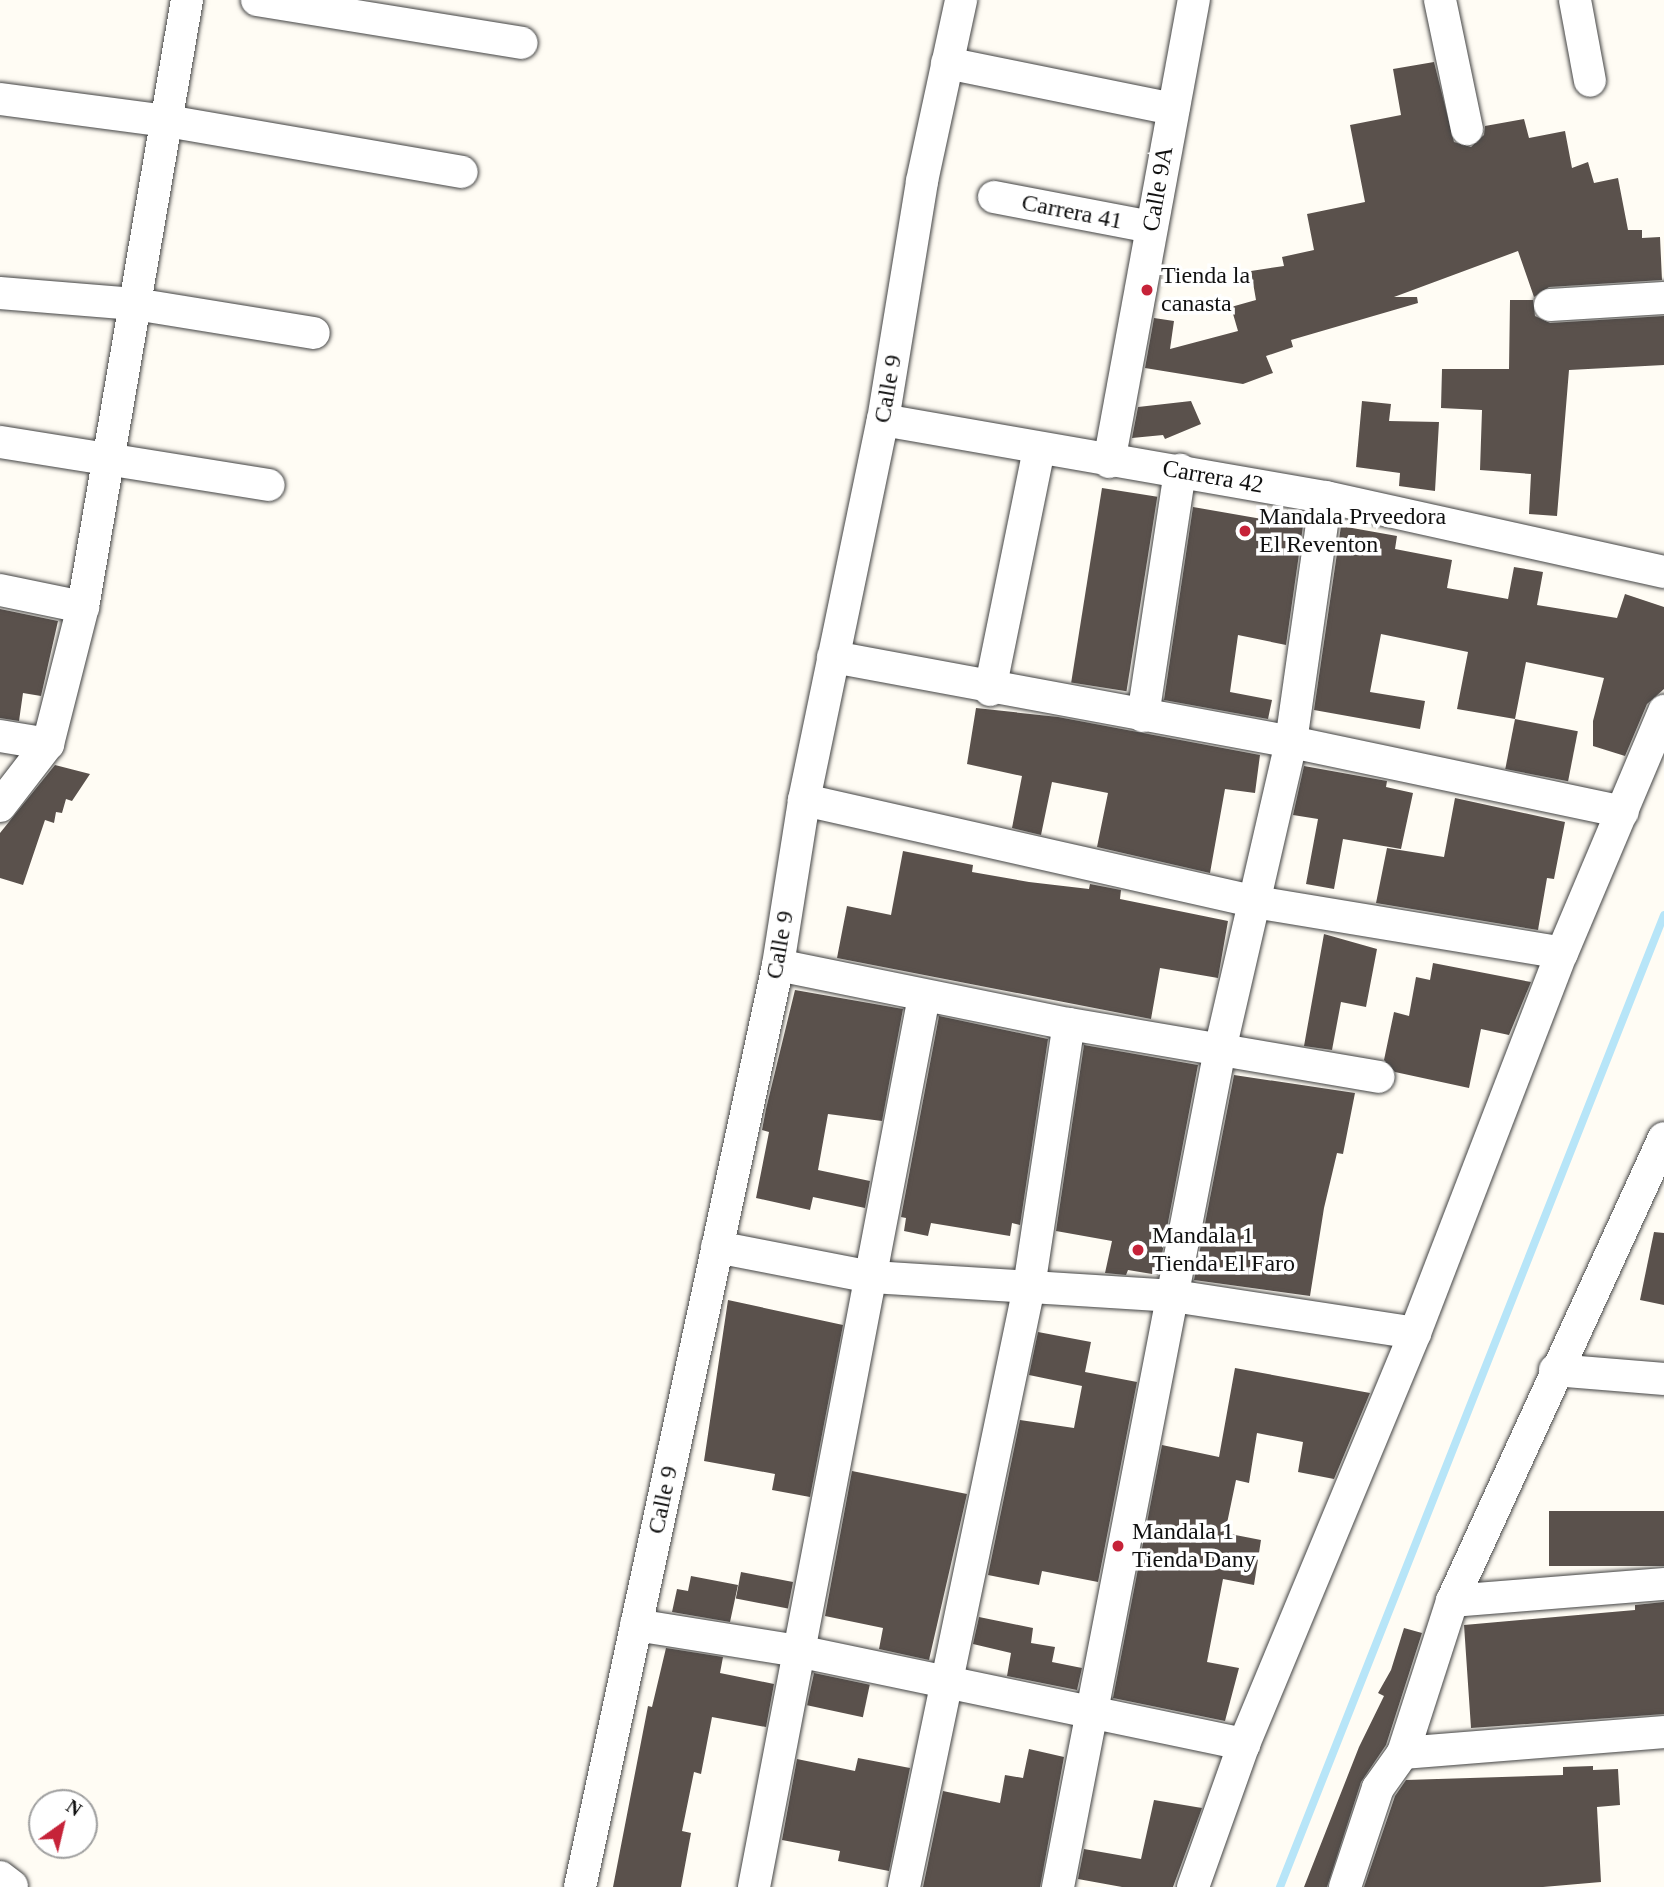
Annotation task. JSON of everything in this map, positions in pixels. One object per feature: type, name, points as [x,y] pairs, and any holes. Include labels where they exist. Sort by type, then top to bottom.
[{"type":"street","points":[[0,806],[48,744],[83,607],[187,0]]},
{"type":"street","points":[[257,0],[522,43]]},
{"type":"street","name":"Calle 9","points":[[580,1887],[778,965],[804,800],[883,420],[922,181],[961,0]]},
{"type":"street","name":"Calle 9A","points":[[1109,462],[1194,0]]},
{"type":"street","points":[[1440,0],[1467,129]]},
{"type":"street","points":[[1575,0],[1590,80]]},
{"type":"street","points":[[947,64],[1173,109]]},
{"type":"street","points":[[0,99],[167,121],[462,172]]},
{"type":"street","name":"Carrera 41","points":[[994,197],[1151,227]]},
{"type":"street","points":[[0,293],[135,304],[314,333]]},
{"type":"street","points":[[1550,306],[1664,298]]},
{"type":"street","name":"Carrera 42","points":[[883,420],[1039,450],[1180,470],[1326,496],[1664,572]]},
{"type":"street","points":[[0,442],[269,485]]},
{"type":"street","points":[[990,690],[1039,450]]},
{"type":"street","points":[[1143,716],[1180,470]]},
{"type":"street","points":[[1058,1887],[1089,1711],[1174,1296],[1220,1050],[1291,742],[1326,496]]},
{"type":"street","points":[[0,590],[83,607]]},
{"type":"street","points":[[834,657],[990,690],[1291,742],[1623,812]]},
{"type":"street","points":[[1193,1887],[1244,1744],[1415,1333],[1562,953],[1664,711]]},
{"type":"street","points":[[0,736],[48,744]]},
{"type":"street","points":[[804,800],[1255,902],[1562,953]]},
{"type":"street","points":[[778,965],[924,997],[1378,1077]]},
{"type":"street","points":[[754,1887],[924,997]]},
{"type":"street","points":[[904,1887],[944,1682],[1029,1287],[1069,1024]]},
{"type":"street","points":[[1345,1887],[1378,1788],[1403,1754],[1452,1601],[1555,1370],[1661,1155]]},
{"type":"street","points":[[717,1247],[872,1277],[1174,1296],[1415,1333]]},
{"type":"street","points":[[1555,1370],[1664,1379]]},
{"type":"street","points":[[1452,1601],[1664,1584]]},
{"type":"street","points":[[636,1625],[798,1651],[1244,1744]]},
{"type":"street","points":[[1403,1754],[1664,1732]]},
{"type":"building","points":[[1434,62],[1454,142],[1471,147],[1484,135],[1485,126],[1524,119],[1529,138],[1565,131],[1572,168],[1588,162],[1594,183],[1618,178],[1628,230],[1642,230],[1642,238],[1660,237],[1662,280],[1549,287],[1534,297],[1518,251],[1394,297],[1417,297],[1418,303],[1291,340],[1293,347],[1266,356],[1273,373],[1243,384],[1145,368],[1154,318],[1174,321],[1170,349],[1238,331],[1231,307],[1256,300],[1251,271],[1284,266],[1282,257],[1314,250],[1307,214],[1365,202],[1350,125],[1401,115],[1393,69]]},
{"type":"building","points":[[1510,300],[1533,300],[1535,316],[1550,323],[1664,316],[1664,365],[1569,370],[1557,516],[1529,514],[1531,474],[1480,470],[1482,410],[1441,408],[1442,369],[1509,369]]},
{"type":"building","points":[[1191,401],[1201,424],[1165,439],[1163,435],[1132,438],[1138,407]]},
{"type":"building","points":[[1362,401],[1391,404],[1389,421],[1439,422],[1435,491],[1399,486],[1400,473],[1356,467]]},
{"type":"building","points":[[1102,488],[1157,497],[1126,691],[1071,683]]},
{"type":"building","points":[[1193,507],[1303,526],[1286,645],[1238,635],[1230,692],[1272,700],[1268,719],[1164,700]]},
{"type":"building","points":[[1341,526],[1397,536],[1395,549],[1452,560],[1447,588],[1508,599],[1514,567],[1543,572],[1537,605],[1617,618],[1625,594],[1664,607],[1664,689],[1647,704],[1625,756],[1593,746],[1593,721],[1604,678],[1526,662],[1515,719],[1457,709],[1468,652],[1381,634],[1370,692],[1425,701],[1420,729],[1314,710]]},
{"type":"building","points":[[0,609],[58,621],[41,696],[23,693],[19,721],[0,718]]},
{"type":"building","points":[[976,708],[1058,717],[1260,755],[1255,793],[1225,789],[1210,873],[1097,847],[1108,793],[1052,782],[1041,835],[1012,828],[1022,776],[967,764]]},
{"type":"building","points":[[1515,719],[1578,731],[1568,781],[1505,769]]},
{"type":"building","points":[[55,765],[90,774],[72,801],[66,799],[62,813],[56,812],[54,823],[45,820],[23,885],[0,878],[0,833]]},
{"type":"building","points":[[1304,766],[1387,781],[1386,787],[1413,793],[1401,849],[1343,839],[1334,889],[1306,884],[1318,819],[1293,815]]},
{"type":"building","points":[[1455,798],[1565,822],[1554,879],[1547,878],[1538,930],[1376,903],[1387,848],[1444,857]]},
{"type":"building","points":[[903,851],[973,865],[972,872],[1029,882],[1089,889],[1090,884],[1121,890],[1120,899],[1228,921],[1218,978],[1160,968],[1151,1019],[837,958],[847,906],[891,915]]},
{"type":"building","points":[[1324,934],[1377,949],[1366,1007],[1341,1002],[1332,1050],[1304,1046]]},
{"type":"building","points":[[1433,963],[1531,982],[1509,1035],[1481,1029],[1469,1088],[1395,1072],[1384,1060],[1394,1012],[1409,1016],[1416,977],[1430,980]]},
{"type":"building","points":[[795,990],[903,1009],[882,1121],[828,1114],[818,1170],[870,1181],[865,1208],[813,1197],[810,1210],[756,1198],[769,1132],[762,1130]]},
{"type":"building","points":[[939,1016],[1048,1039],[1020,1225],[1012,1223],[1010,1236],[931,1223],[928,1236],[904,1231],[906,1218],[901,1217]]},
{"type":"building","points":[[1084,1045],[1198,1065],[1158,1275],[1128,1270],[1126,1275],[1105,1273],[1112,1241],[1056,1231]]},
{"type":"building","points":[[1234,1075],[1355,1093],[1343,1154],[1337,1153],[1324,1208],[1310,1296],[1194,1280]]},
{"type":"building","points":[[1654,1232],[1664,1233],[1664,1305],[1640,1300]]},
{"type":"building","points":[[728,1300],[843,1325],[810,1497],[772,1490],[775,1474],[704,1461]]},
{"type":"building","points":[[1038,1332],[1091,1342],[1085,1372],[1137,1382],[1098,1582],[1042,1571],[1039,1585],[988,1575],[1020,1420],[1074,1428],[1082,1386],[1029,1375]]},
{"type":"building","points":[[1235,1368],[1370,1393],[1334,1479],[1298,1472],[1303,1442],[1257,1433],[1249,1483],[1236,1480],[1225,1533],[1261,1540],[1254,1585],[1223,1579],[1207,1662],[1239,1668],[1225,1721],[1113,1698],[1162,1445],[1219,1457]]},
{"type":"building","points":[[852,1471],[967,1494],[929,1660],[879,1649],[883,1628],[825,1616]]},
{"type":"building","points":[[1549,1511],[1664,1511],[1664,1566],[1549,1566]]},
{"type":"building","points":[[741,1572],[793,1582],[788,1609],[736,1599]]},
{"type":"building","points":[[691,1576],[738,1585],[730,1622],[672,1612],[677,1589],[688,1591]]},
{"type":"building","points":[[1664,1602],[1664,1714],[1471,1728],[1464,1625],[1635,1610],[1635,1605]]},
{"type":"building","points":[[979,1617],[1033,1628],[1031,1643],[1055,1647],[1052,1662],[1082,1668],[1077,1690],[1007,1676],[1011,1653],[973,1644]]},
{"type":"building","points":[[1404,1628],[1422,1633],[1386,1745],[1361,1782],[1327,1887],[1304,1887],[1359,1747],[1384,1696],[1378,1693],[1391,1670]]},
{"type":"building","points":[[666,1648],[723,1657],[720,1673],[774,1684],[766,1727],[712,1717],[701,1774],[694,1772],[682,1831],[691,1833],[681,1887],[613,1887],[648,1706],[652,1707]]},
{"type":"building","points":[[814,1673],[870,1685],[863,1717],[807,1705]]},
{"type":"building","points":[[1029,1749],[1064,1757],[1040,1887],[923,1887],[943,1791],[1000,1803],[1005,1775],[1023,1778]]},
{"type":"building","points":[[858,1758],[910,1768],[889,1871],[838,1861],[840,1851],[782,1840],[797,1759],[855,1771]]},
{"type":"building","points":[[1593,1766],[1593,1770],[1618,1769],[1620,1805],[1597,1807],[1601,1882],[1543,1887],[1364,1887],[1395,1796],[1406,1780],[1563,1775],[1563,1767]]},
{"type":"building","points":[[1154,1800],[1202,1808],[1173,1887],[1122,1887],[1078,1879],[1084,1849],[1141,1859]]},
{"type":"waterway","points":[[1280,1887],[1664,915]]},
{"type":"place","name":"Tienda la canasta","points":[[1147,290]]},
{"type":"place","name":"Mandala Prveedora El Reventon","points":[[1245,531]]},
{"type":"place","name":"Mandala 1 Tienda El Faro","points":[[1138,1250]]},
{"type":"place","name":"Mandala 1 Tienda Dany","points":[[1118,1546]]}]
